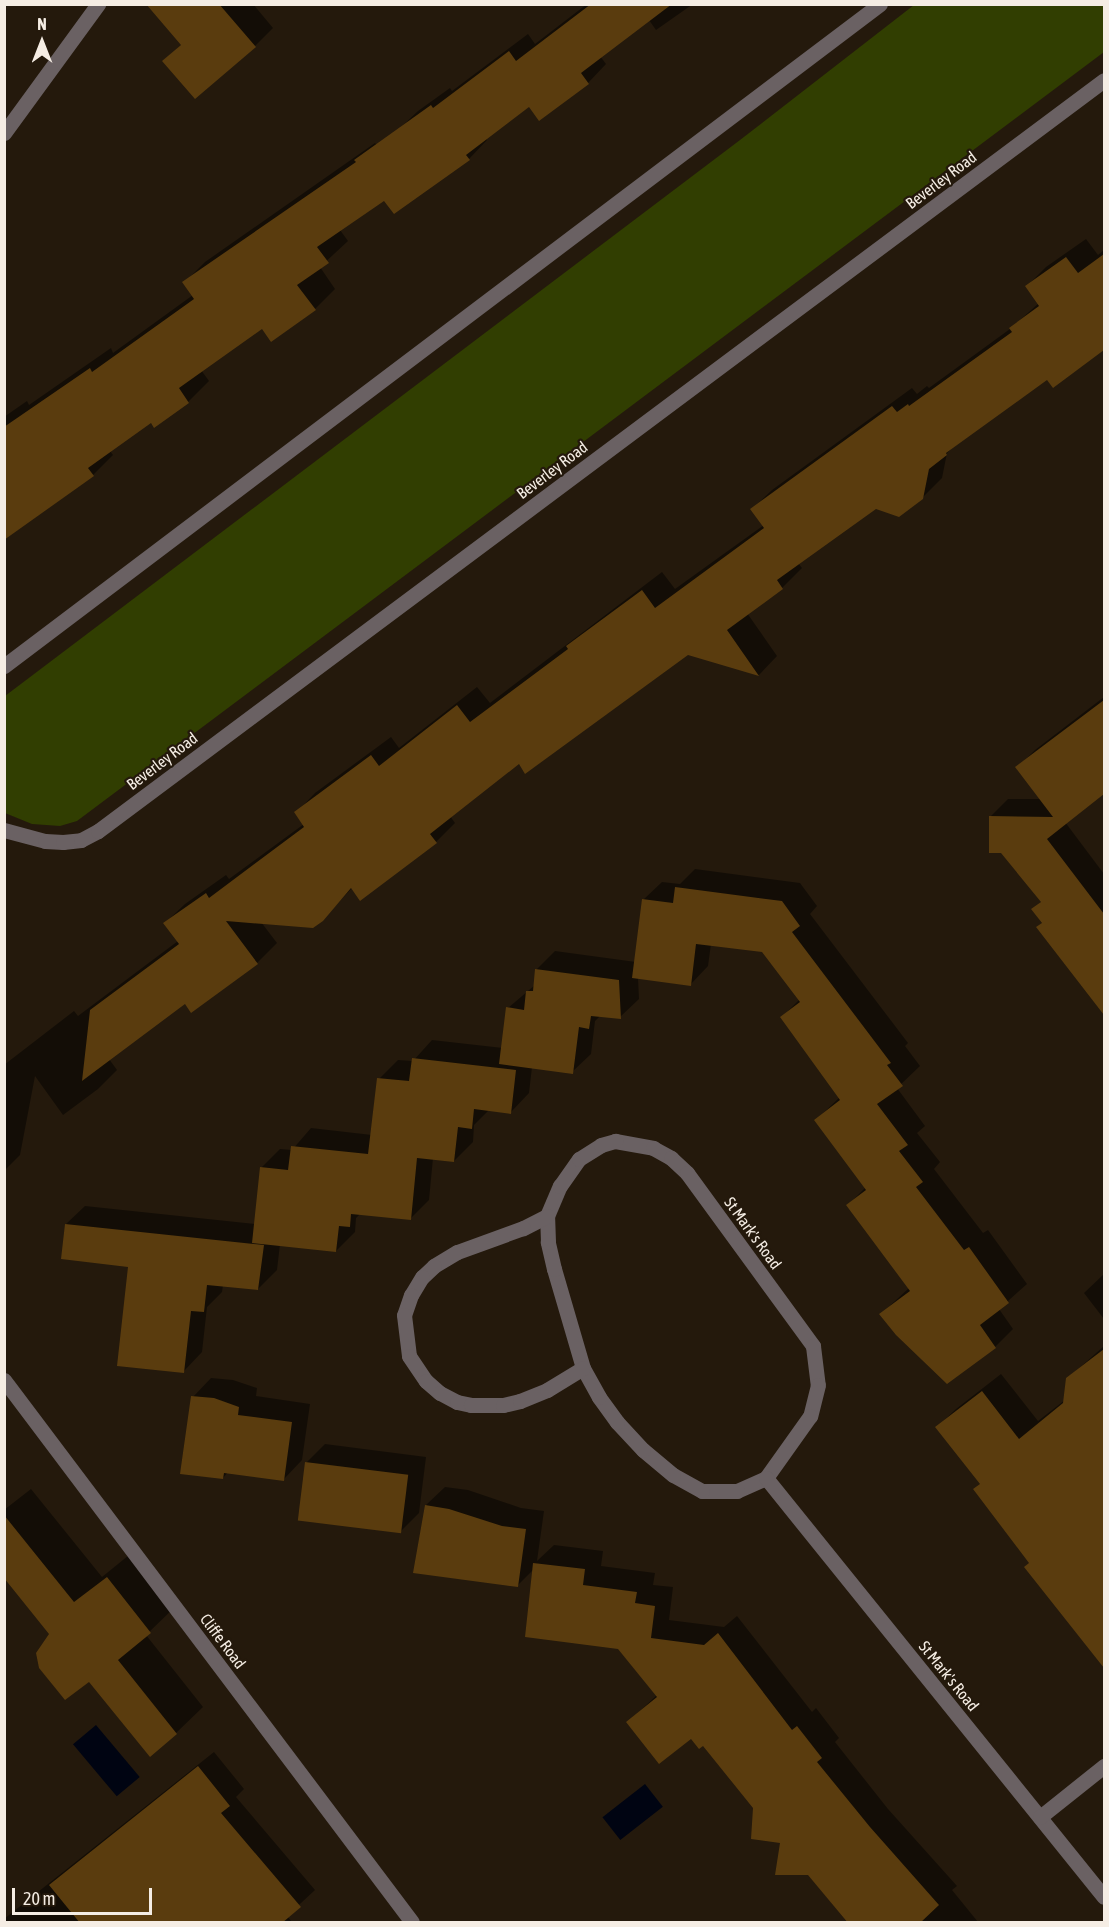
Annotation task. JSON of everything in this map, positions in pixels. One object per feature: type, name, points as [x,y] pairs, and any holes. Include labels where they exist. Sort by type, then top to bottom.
[{"type":"street","points":[[4,133],[98,4]]},
{"type":"street","points":[[4,666],[880,4]]},
{"type":"street","name":"Beverley Road","points":[[4,830],[45,841],[63,842],[81,840],[98,831],[1104,80]]},
{"type":"street","name":"St Mark's Road","points":[[547,1216],[568,1173],[579,1159],[601,1144],[621,1142],[653,1148],[671,1158],[687,1173],[813,1346],[818,1385],[810,1416],[766,1478],[1104,1897]]},
{"type":"street","points":[[584,1368],[547,1390],[520,1401],[503,1405],[471,1405],[457,1402],[440,1393],[426,1381],[409,1356],[404,1315],[411,1295],[422,1277],[434,1266],[457,1252],[523,1228],[547,1216],[554,1269],[584,1368],[599,1397],[617,1422],[643,1450],[673,1475],[702,1491],[737,1491],[766,1478]]},
{"type":"street","name":"Cliffe Road","points":[[4,1380],[412,1923]]},
{"type":"street","points":[[1040,1817],[1104,1766]]},
{"type":"green space","points":[[914,5],[1104,5],[1104,52],[77,821],[60,826],[32,824],[5,813],[5,696],[740,140]]},
{"type":"shaded area","points":[[96,1725],[140,1777],[117,1796],[73,1744]]},
{"type":"shaded area","points":[[645,1784],[663,1807],[620,1840],[602,1817]]},
{"type":"building","points":[[146,4],[219,4],[256,47],[195,99],[162,61],[181,45]]},
{"type":"building","points":[[591,4],[672,4],[581,73],[589,84],[539,121],[529,107],[466,155],[470,160],[394,214],[384,201],[317,247],[329,263],[297,285],[316,310],[271,342],[262,329],[179,388],[189,403],[154,428],[151,423],[88,468],[94,476],[4,540],[4,427],[90,368],[92,372],[194,299],[182,282],[356,162],[354,160],[431,105],[433,108],[509,51],[516,61]]},
{"type":"building","points":[[1104,254],[1104,350],[1053,388],[1047,380],[946,453],[947,455],[929,469],[923,499],[899,517],[876,509],[777,580],[783,589],[727,630],[759,676],[688,655],[525,774],[519,764],[430,834],[437,843],[360,901],[351,888],[323,921],[313,928],[226,921],[258,964],[191,1013],[185,1004],[82,1081],[90,1010],[179,944],[163,923],[206,893],[209,898],[304,827],[294,812],[371,755],[379,766],[457,705],[470,722],[568,649],[566,646],[642,590],[655,608],[764,528],[750,509],[892,406],[897,412],[908,404],[909,406],[1012,332],[1009,328],[1039,306],[1025,286],[1066,257],[1078,273]]},
{"type":"building","points":[[1104,700],[1104,794],[1047,839],[1104,914],[1104,1015],[1036,927],[1042,923],[1031,909],[1041,902],[1001,853],[989,853],[989,816],[1053,817],[1015,767]]},
{"type":"building","points":[[675,887],[782,901],[800,926],[792,932],[891,1063],[887,1065],[903,1086],[877,1104],[908,1145],[899,1151],[923,1182],[916,1187],[964,1250],[969,1247],[1009,1303],[980,1325],[996,1348],[947,1384],[896,1335],[879,1314],[910,1291],[846,1205],[866,1190],[814,1120],[840,1100],[780,1017],[800,1002],[762,952],[696,944],[691,986],[632,978],[642,899],[673,903]]},
{"type":"building","points":[[535,969],[619,980],[621,1019],[591,1016],[589,1029],[579,1027],[573,1074],[499,1064],[506,1007],[524,1010],[526,991],[533,991]]},
{"type":"building","points":[[412,1058],[516,1070],[511,1114],[474,1109],[472,1129],[458,1127],[454,1162],[417,1158],[411,1220],[351,1214],[350,1227],[339,1226],[336,1252],[252,1243],[260,1167],[288,1170],[291,1146],[368,1154],[377,1078],[409,1081]]},
{"type":"building","points":[[65,1224],[264,1245],[258,1290],[207,1285],[204,1312],[191,1311],[184,1373],[117,1366],[128,1267],[61,1259]]},
{"type":"building","points":[[1104,1349],[1104,1668],[1024,1567],[1029,1563],[973,1489],[980,1484],[935,1427],[982,1391],[1019,1439],[1063,1403],[1066,1378]]},
{"type":"building","points":[[191,1396],[214,1398],[239,1407],[238,1415],[292,1422],[284,1481],[224,1473],[223,1479],[180,1474]]},
{"type":"building","points":[[305,1462],[408,1475],[401,1533],[298,1521]]},
{"type":"building","points":[[425,1505],[449,1509],[502,1526],[526,1529],[518,1587],[413,1573]]},
{"type":"building","points":[[4,1515],[74,1602],[107,1577],[151,1633],[118,1660],[177,1734],[150,1757],[89,1682],[65,1700],[39,1668],[36,1653],[49,1634],[4,1578]]},
{"type":"building","points":[[533,1563],[585,1569],[583,1585],[637,1592],[635,1603],[655,1606],[651,1638],[704,1645],[718,1633],[792,1730],[797,1726],[822,1758],[817,1762],[870,1827],[939,1905],[920,1923],[848,1923],[808,1875],[775,1875],[780,1843],[751,1839],[753,1808],[703,1746],[699,1749],[691,1739],[659,1764],[626,1722],[657,1697],[618,1649],[525,1637]]},
{"type":"building","points":[[198,1766],[230,1806],[221,1813],[301,1907],[282,1923],[80,1923],[49,1885]]}]
